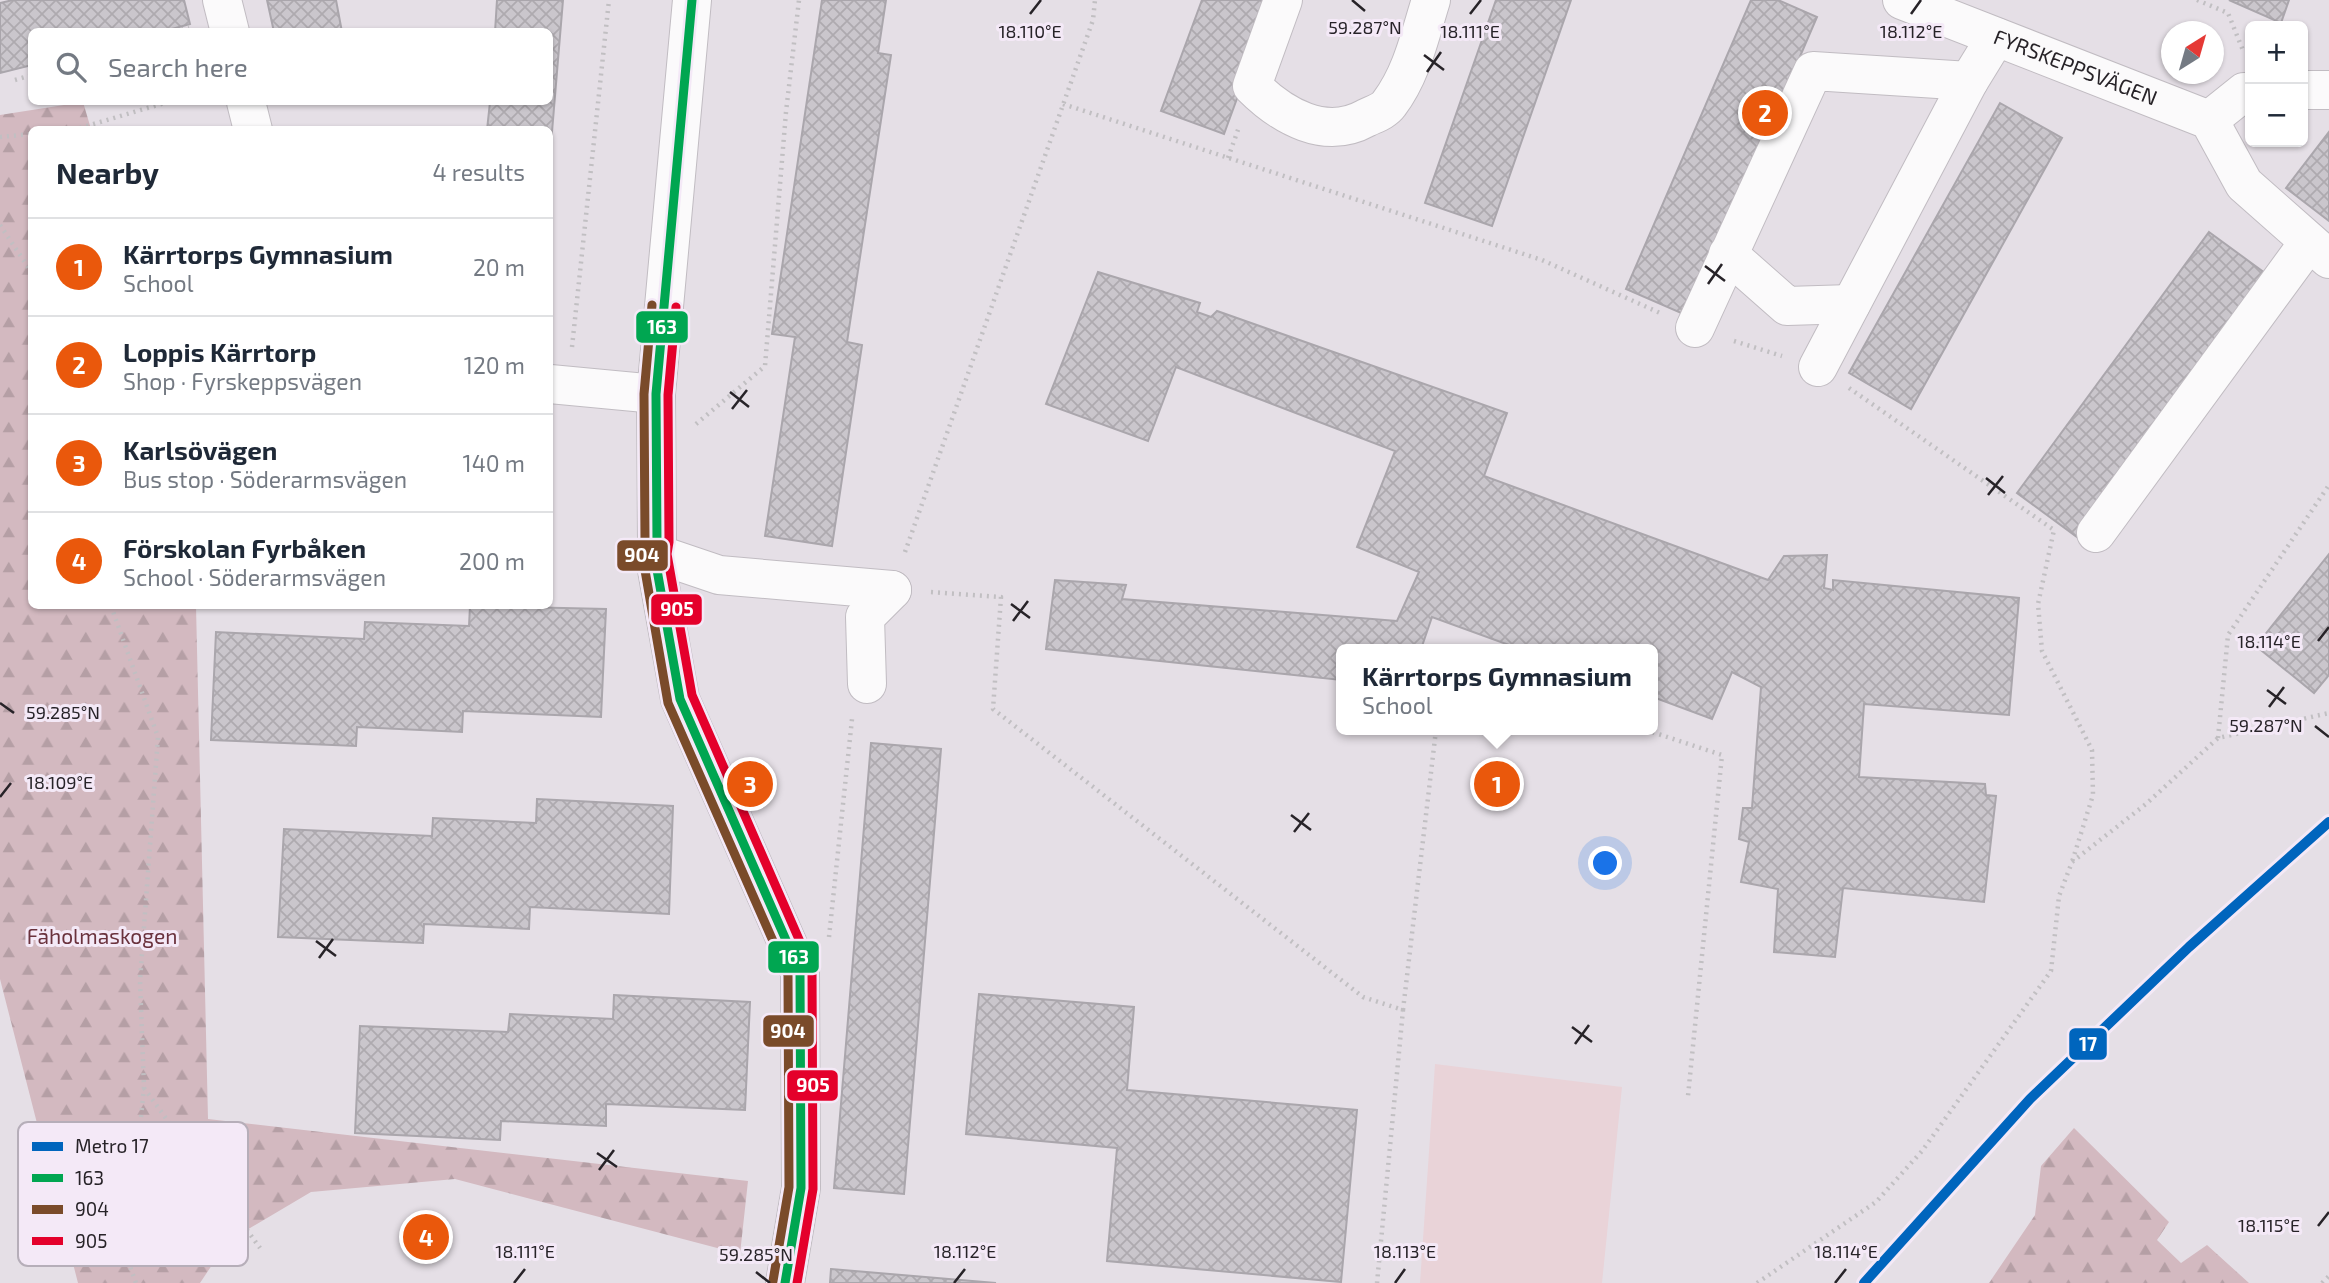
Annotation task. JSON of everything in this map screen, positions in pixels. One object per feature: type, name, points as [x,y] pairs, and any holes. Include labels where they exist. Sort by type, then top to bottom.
[{"type":"street","points":[[222,0],[229,28]]},
{"type":"street","points":[[692,0],[656,394],[654,458],[657,542],[654,553],[680,699],[800,972],[800,1188],[785,1283]]},
{"type":"street","points":[[1283,0],[1252,86],[1269,103],[1290,117],[1318,127],[1357,124],[1387,107],[1406,77],[1432,0]]},
{"type":"street","name":"FYRSKEPPSVÄGEN","points":[[1902,0],[2208,120]]},
{"type":"street","points":[[1818,367],[1969,80],[1996,37]]},
{"type":"street","points":[[1695,328],[1813,71],[1969,80]]},
{"type":"street","points":[[2096,533],[2319,251],[2244,184],[2208,120],[2244,92],[2246,84]]},
{"type":"street","points":[[2308,90],[2329,90]]},
{"type":"street","points":[[247,105],[252,126]]},
{"type":"street","points":[[1728,254],[1787,306],[1851,304]]},
{"type":"street","points":[[559,385],[656,394]]},
{"type":"street","points":[[654,553],[719,575],[892,590]]},
{"type":"street","points":[[866,684],[865,617],[892,590]]},
{"type":"path","points":[[559,385],[608,0]]},
{"type":"path","points":[[654,458],[765,366],[786,112],[799,0]]},
{"type":"path","points":[[1095,0],[1093,20],[892,590],[1001,597],[993,709],[1363,997],[1403,1010]]},
{"type":"path","points":[[2197,0],[2228,13],[2245,66]]},
{"type":"path","points":[[15,80],[28,76]]},
{"type":"path","points":[[1063,104],[1542,260],[1695,328],[1818,367],[2054,530],[2038,604],[2042,651],[2092,750],[2093,794],[2059,896],[2051,971],[1922,1151],[1876,1202],[1757,1283]]},
{"type":"path","points":[[87,126],[158,105]]},
{"type":"path","points":[[0,137],[28,134]]},
{"type":"path","points":[[0,225],[28,267]]},
{"type":"path","points":[[2218,738],[2228,635],[2329,485]]},
{"type":"path","points":[[112,609],[158,737],[140,981],[144,1087],[141,1122]]},
{"type":"path","points":[[800,972],[827,954],[854,699],[866,684]]},
{"type":"path","points":[[2072,862],[2146,804],[2218,738],[2329,713]]},
{"type":"path","points":[[1658,734],[1723,755],[1688,1096]]},
{"type":"path","points":[[1377,1283],[1403,1010],[1435,735]]},
{"type":"path","points":[[144,1087],[169,1122]]},
{"type":"path","points":[[248,1231],[260,1248]]},
{"type":"path","points":[[130,1266],[136,1283]]},
{"type":"path","points":[[2322,1283],[2329,1276]]},
{"type":"green space","name":"Fäholmaskogen","points":[[64,105],[84,105],[90,126],[28,126],[28,609],[196,609],[208,1119],[234,1122],[37,1122],[0,979],[0,115]]},
{"type":"green space","name":"Fäholmaskogen","points":[[248,1124],[748,1181],[740,1254],[455,1179],[311,1192],[248,1229]]},
{"type":"green space","points":[[2074,1128],[2169,1222],[2157,1240],[2181,1263],[2207,1245],[2249,1283],[1989,1283],[2035,1215],[2041,1166]]},
{"type":"green space","name":"Fäholmaskogen","points":[[74,1266],[211,1266],[200,1283],[78,1283]]},
{"type":"shaded area","points":[[1435,1064],[1622,1087],[1602,1283],[1420,1283]]},
{"type":"building","points":[[13,0],[184,0],[190,24],[176,28],[28,28],[28,66],[0,73],[0,3]]},
{"type":"building","points":[[267,0],[336,0],[341,28],[273,28]]},
{"type":"building","points":[[497,0],[563,0],[552,126],[487,126],[490,105],[553,105],[553,28],[495,28]]},
{"type":"building","points":[[822,0],[886,0],[878,53],[891,55],[847,342],[862,345],[832,546],[765,536],[795,337],[772,334]]},
{"type":"building","points":[[1202,0],[1273,0],[1224,134],[1161,111]]},
{"type":"building","points":[[1496,0],[1571,0],[1492,226],[1425,203]]},
{"type":"building","points":[[1751,0],[1778,0],[1817,17],[1688,316],[1626,289]]},
{"type":"building","points":[[2229,0],[2289,0],[2282,21]]},
{"type":"building","points":[[2000,103],[2062,138],[1911,409],[1849,373]]},
{"type":"building","points":[[2329,132],[2329,221],[2286,188]]},
{"type":"building","points":[[2209,232],[2269,276],[2077,537],[2017,493]]},
{"type":"building","points":[[1098,272],[1200,303],[1197,312],[1211,317],[1217,311],[1507,413],[1484,476],[1768,580],[1784,556],[1827,555],[1824,588],[1833,590],[1833,580],[2019,598],[2009,715],[1864,704],[1859,777],[1985,784],[1986,795],[1996,796],[1984,902],[1843,888],[1835,957],[1774,952],[1778,889],[1741,882],[1749,842],[1739,839],[1743,808],[1752,808],[1761,687],[1732,672],[1712,719],[1658,699],[1658,644],[1506,644],[1432,617],[1423,644],[1336,644],[1336,679],[1046,649],[1055,580],[1126,585],[1122,599],[1397,621],[1419,572],[1357,547],[1395,451],[1176,367],[1148,441],[1046,404]]},
{"type":"building","points":[[2329,554],[2329,675],[2314,693],[2256,646]]},
{"type":"building","points":[[470,609],[606,609],[601,717],[463,711],[462,732],[357,727],[356,746],[211,740],[216,632],[364,639],[365,622],[469,626]]},
{"type":"building","points":[[871,743],[941,749],[904,1194],[834,1188]]},
{"type":"building","points":[[537,799],[673,806],[669,914],[530,907],[529,929],[424,924],[423,943],[278,937],[284,829],[432,836],[433,818],[536,823]]},
{"type":"building","points":[[979,994],[1134,1007],[1127,1090],[1357,1110],[1341,1282],[1107,1261],[1117,1148],[966,1134]]},
{"type":"building","points":[[614,995],[750,1002],[745,1110],[606,1104],[606,1126],[501,1121],[500,1140],[355,1133],[360,1026],[508,1032],[510,1014],[613,1019]]},
{"type":"building","points":[[831,1269],[996,1283],[830,1283]]},
{"type":"metro line","name":"17","points":[[1864,1283],[2030,1099],[2189,947],[2329,822]]},
{"type":"transit line","name":"163","points":[[692,0],[656,394],[657,542],[654,553],[680,699],[800,972],[801,1188],[785,1283]]},
{"type":"transit line","name":"904","points":[[652,305],[644,394],[645,540],[642,553],[668,703],[788,975],[789,1187],[773,1281]]},
{"type":"transit line","name":"905","points":[[676,307],[668,395],[667,554],[692,695],[812,969],[813,1189],[797,1283]]},
{"type":"place","name":"Loppis Kärrtorp","points":[[1765,113]]},
{"type":"place","name":"Karlsövägen","points":[[750,784]]},
{"type":"place","name":"Kärrtorps Gymnasium","points":[[1497,784]]},
{"type":"place","name":"Förskolan Fyrbåken","points":[[426,1237]]}]
